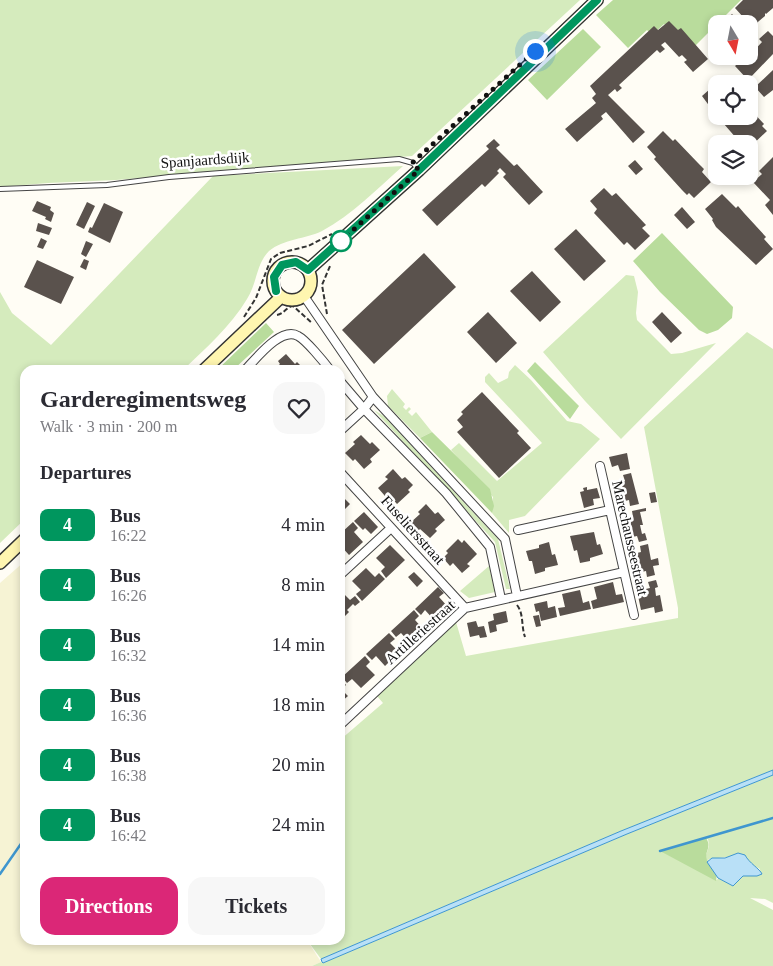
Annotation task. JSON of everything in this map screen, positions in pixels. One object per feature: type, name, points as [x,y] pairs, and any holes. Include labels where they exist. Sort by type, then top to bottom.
[{"type":"street","points":[[308,270],[419,170],[597,0]]},
{"type":"street","points":[[288,262],[296,262],[308,270],[311,281],[310,287],[304,296],[293,300],[281,297],[273,285],[276,270],[288,262]]},
{"type":"street","points":[[304,296],[373,397],[505,540],[513,597]]},
{"type":"street","points":[[209,365],[281,297]]},
{"type":"street","points":[[250,365],[279,336],[290,334],[298,336],[325,365]]},
{"type":"street","points":[[345,387],[364,409],[446,493],[490,547],[501,599]]},
{"type":"street","points":[[345,426],[364,409],[373,397]]},
{"type":"street","name":"Marechausseestraat","points":[[600,466],[634,616]]},
{"type":"street","name":"Fuseliersstraat","points":[[345,477],[465,608]]},
{"type":"street","points":[[518,530],[610,510]]},
{"type":"street","points":[[345,570],[391,528]]},
{"type":"street","points":[[0,563],[20,544]]},
{"type":"street","name":"Artilleriestraat","points":[[345,720],[465,608],[624,572]]},
{"type":"lane","name":"Spanjaardsdijk","points":[[0,189],[107,185],[169,177],[399,160],[412,163],[419,170]]},
{"type":"path","points":[[242,321],[256,298],[271,259],[284,251],[308,246],[337,231]]},
{"type":"path","points":[[256,298],[276,315],[282,313],[288,306],[296,306],[308,321],[327,329],[327,315],[322,286],[330,266],[324,256]]},
{"type":"path","points":[[513,597],[520,610],[525,637]]},
{"type":"shaded area","points":[[20,565],[20,945],[310,945],[321,962],[312,966],[0,966],[0,583]]},
{"type":"green space","points":[[0,0],[580,0],[412,156],[116,180],[0,187]]},
{"type":"green space","points":[[613,0],[741,0],[726,15],[708,15],[708,33],[690,51],[664,24],[652,35],[647,30],[628,48],[596,15]]},
{"type":"green space","points":[[583,29],[601,47],[547,100],[528,80]]},
{"type":"green space","points":[[403,166],[364,201],[333,225],[316,234],[281,244],[269,251],[261,262],[250,293],[241,309],[217,337],[188,365],[20,365],[20,524],[0,543],[0,292],[12,313],[51,345],[213,176]]},
{"type":"green space","points":[[662,233],[733,307],[732,318],[718,330],[707,334],[699,330],[660,292],[633,261]]},
{"type":"green space","points":[[626,275],[634,276],[638,292],[637,320],[671,354],[682,353],[716,343],[621,439],[543,352]]},
{"type":"green space","points":[[266,323],[274,332],[238,365],[222,365]]},
{"type":"green space","points":[[747,332],[773,349],[773,770],[621,831],[321,959],[311,945],[345,945],[345,736],[383,703],[377,696],[456,622],[466,656],[678,618],[678,608],[644,427]]},
{"type":"green space","points":[[535,362],[579,406],[570,419],[527,371]]},
{"type":"green space","points":[[515,365],[531,380],[567,421],[581,424],[600,439],[525,516],[509,520],[509,533],[492,513],[493,497],[451,450],[459,443],[497,481],[542,443],[485,382],[485,377],[489,373],[498,383],[508,378],[509,372]]},
{"type":"green space","points":[[392,389],[405,404],[403,407],[406,410],[409,407],[411,409],[408,412],[412,416],[416,412],[432,432],[420,438],[388,406],[387,396]]},
{"type":"green space","points":[[374,410],[384,416],[498,539],[510,589],[506,589],[495,542]]},
{"type":"green space","points":[[432,432],[490,489],[494,506],[492,513],[420,438]]},
{"type":"green space","points":[[489,566],[495,592],[469,598],[460,591]]},
{"type":"green space","points":[[773,775],[773,903],[765,899],[750,898],[773,910],[773,966],[312,966],[323,963],[627,834]],"holes":[[[708,839],[709,846],[705,858],[707,862],[709,859],[745,855],[750,864],[760,869],[757,876],[743,876],[733,886],[718,878],[717,880],[661,851]]]},
{"type":"green space","points":[[706,838],[708,846],[706,857],[717,874],[716,881],[660,851]]},
{"type":"water","points":[[773,770],[773,775],[322,962],[321,959],[621,831]]},
{"type":"water","points":[[738,853],[745,855],[762,874],[743,876],[733,886],[718,878],[707,862],[712,858],[725,858]]},
{"type":"building","points":[[743,0],[773,0],[773,8],[765,13],[765,16],[758,22],[758,15],[741,15],[735,8]]},
{"type":"building","points":[[669,21],[678,30],[681,28],[708,59],[693,72],[684,62],[687,60],[682,55],[679,57],[665,42],[661,45],[665,49],[660,53],[657,50],[619,85],[622,88],[617,92],[615,89],[608,95],[645,132],[633,143],[606,112],[601,116],[603,119],[577,142],[565,129],[596,103],[592,98],[596,94],[590,86],[654,26],[658,30]]},
{"type":"building","points":[[768,31],[773,36],[773,54],[753,75],[743,75],[735,66],[758,65],[758,46],[762,42],[759,39]]},
{"type":"building","points":[[773,70],[773,90],[764,97],[758,90],[758,84]]},
{"type":"building","points":[[708,91],[708,104],[702,96]]},
{"type":"building","points":[[758,118],[767,131],[758,140],[758,135],[734,135],[725,125],[758,125]]},
{"type":"building","points":[[663,131],[673,141],[675,139],[704,169],[702,172],[708,179],[708,185],[694,198],[689,193],[687,195],[654,159],[656,157],[647,147]]},
{"type":"building","points":[[494,139],[500,145],[496,148],[514,166],[517,164],[543,192],[529,205],[503,177],[506,174],[500,168],[497,171],[499,173],[485,187],[482,184],[437,226],[422,210],[489,149],[486,146]]},
{"type":"building","points":[[773,157],[773,215],[765,205],[770,200],[756,185],[758,185],[758,178],[762,174],[759,171]]},
{"type":"building","points":[[635,160],[643,169],[636,175],[628,166]]},
{"type":"building","points":[[604,188],[612,196],[616,193],[646,225],[642,228],[650,236],[635,250],[627,242],[624,245],[594,213],[597,209],[590,201]]},
{"type":"building","points":[[722,194],[736,208],[738,206],[766,237],[764,239],[773,249],[756,265],[716,227],[713,219],[705,209]]},
{"type":"building","points":[[37,201],[51,207],[50,210],[54,213],[51,222],[45,219],[46,217],[32,211]]},
{"type":"building","points":[[87,202],[95,206],[84,229],[76,225]]},
{"type":"building","points":[[104,203],[123,212],[110,243],[88,232],[90,227],[92,228]]},
{"type":"building","points":[[682,207],[695,222],[687,229],[674,215]]},
{"type":"building","points":[[38,223],[52,228],[49,235],[36,231]]},
{"type":"building","points":[[576,229],[606,261],[584,281],[554,249]]},
{"type":"building","points":[[41,238],[47,241],[43,249],[37,247]]},
{"type":"building","points":[[86,241],[93,244],[86,257],[81,254]]},
{"type":"building","points":[[424,253],[456,287],[374,364],[342,330]]},
{"type":"building","points":[[84,259],[89,261],[86,270],[80,267]]},
{"type":"building","points":[[37,260],[74,277],[61,304],[24,287]]},
{"type":"building","points":[[532,271],[561,302],[540,322],[510,291]]},
{"type":"building","points":[[488,312],[517,343],[496,363],[467,332]]},
{"type":"building","points":[[662,312],[682,333],[671,343],[652,322]]},
{"type":"building","points":[[286,354],[295,364],[297,362],[300,365],[279,365],[278,361]]},
{"type":"building","points":[[482,392],[519,431],[517,433],[531,448],[499,478],[457,432],[463,427],[457,420],[463,414],[461,412]]},
{"type":"building","points":[[361,435],[380,450],[370,459],[372,462],[364,469],[355,459],[353,461],[345,453]]},
{"type":"building","points":[[627,453],[630,469],[620,471],[618,465],[612,467],[609,457]]},
{"type":"building","points":[[393,469],[402,479],[405,477],[413,485],[408,490],[410,492],[397,504],[388,494],[385,496],[378,488],[388,479],[385,477]]},
{"type":"building","points":[[631,473],[639,504],[630,506],[629,500],[617,503],[612,484],[625,481],[623,475]]},
{"type":"building","points":[[587,487],[587,490],[597,488],[600,498],[593,499],[594,505],[584,508],[580,492],[584,491],[583,488]]},
{"type":"building","points":[[655,492],[657,502],[651,503],[649,493]]},
{"type":"building","points":[[345,499],[350,504],[345,509]]},
{"type":"building","points":[[426,504],[435,514],[438,512],[445,520],[435,529],[437,531],[430,538],[420,529],[418,531],[410,523],[420,514],[418,512]]},
{"type":"building","points":[[646,508],[646,511],[640,512],[643,525],[640,525],[642,534],[645,533],[647,540],[639,542],[637,536],[628,538],[624,519],[633,517],[632,511]]},
{"type":"building","points":[[364,512],[378,527],[371,534],[365,528],[363,530],[354,521]]},
{"type":"building","points":[[353,522],[358,528],[354,532],[363,542],[349,555],[345,551],[345,529]]},
{"type":"building","points":[[594,532],[597,545],[600,544],[603,554],[590,558],[590,561],[580,563],[577,550],[574,551],[570,536]]},
{"type":"building","points":[[458,539],[462,543],[464,540],[477,554],[467,564],[470,566],[462,573],[453,563],[450,566],[443,558],[448,553],[446,551]]},
{"type":"building","points":[[549,542],[552,555],[555,554],[558,565],[545,568],[545,571],[535,574],[532,561],[529,561],[526,551],[539,548],[539,545]]},
{"type":"building","points":[[648,544],[651,560],[658,558],[659,565],[653,566],[655,575],[647,577],[646,571],[633,574],[629,555],[641,552],[640,546]]},
{"type":"building","points":[[390,545],[405,560],[386,578],[381,571],[385,567],[376,558]]},
{"type":"building","points":[[366,568],[375,577],[379,573],[385,579],[362,601],[356,594],[361,590],[352,581]]},
{"type":"building","points":[[414,572],[423,581],[417,587],[408,577]]},
{"type":"building","points":[[656,580],[658,587],[655,588],[656,596],[660,595],[663,611],[655,613],[654,607],[641,610],[637,591],[650,588],[648,582]]},
{"type":"building","points":[[613,582],[616,595],[622,594],[624,602],[593,609],[591,601],[597,599],[594,587]]},
{"type":"building","points":[[438,587],[444,593],[439,597],[448,607],[434,620],[425,610],[421,615],[415,609]]},
{"type":"building","points":[[580,590],[583,603],[589,601],[591,609],[560,616],[558,608],[565,607],[562,594]]},
{"type":"building","points":[[345,595],[350,600],[355,596],[360,602],[355,606],[353,604],[347,610],[349,612],[345,616]]},
{"type":"building","points":[[547,601],[548,608],[555,606],[557,617],[541,621],[539,611],[536,612],[534,604]]},
{"type":"building","points":[[414,610],[419,616],[415,620],[424,630],[410,643],[401,633],[396,637],[391,631]]},
{"type":"building","points":[[506,611],[508,622],[496,625],[497,631],[490,633],[488,622],[494,620],[493,614]]},
{"type":"building","points":[[539,615],[541,626],[536,627],[533,616]]},
{"type":"building","points":[[476,621],[478,627],[484,626],[487,637],[480,638],[479,635],[470,637],[467,623]]},
{"type":"building","points":[[389,633],[395,639],[390,643],[399,652],[385,666],[376,656],[372,660],[366,654]]},
{"type":"building","points":[[365,656],[370,662],[366,666],[375,675],[361,688],[352,679],[347,683],[345,674]]},
{"type":"waterway","points":[[660,851],[773,818]]},
{"type":"waterway","points":[[0,874],[20,845]]},
{"type":"bus line","name":"4","points":[[276,291],[273,285],[276,270],[288,262],[296,262],[308,270],[419,170],[597,0]]},
{"type":"route","points":[[341,241],[419,170],[412,163],[535,51]]}]
